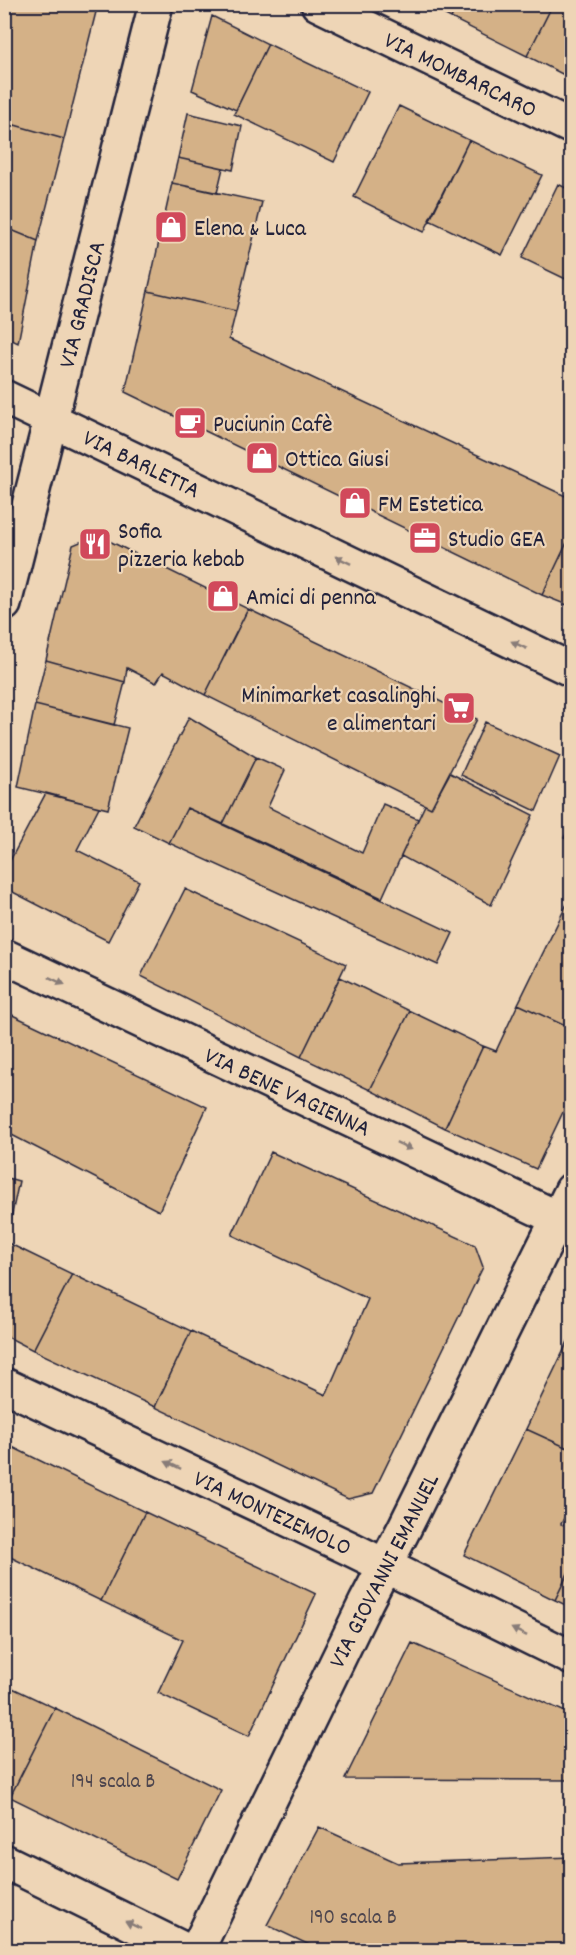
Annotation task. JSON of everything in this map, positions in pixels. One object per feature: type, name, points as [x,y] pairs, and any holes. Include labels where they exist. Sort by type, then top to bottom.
[{"type":"street","name":"VIA GRADISCA","points":[[4,604],[156,4]]},
{"type":"street","name":"VIA MOMBARCARO","points":[[318,4],[572,127]]},
{"type":"street","name":"VIA BARLETTA","points":[[4,397],[572,670]]},
{"type":"street","name":"VIA BENE VAGIENNA","points":[[4,956],[567,1211]]},
{"type":"street","name":"VIA GIOVANNI EMANUEL","points":[[197,1950],[384,1566],[567,1211]]},
{"type":"street","name":"VIA MONTEZEMOLO","points":[[4,1385],[572,1658]]},
{"type":"street","points":[[4,1862],[185,1950]]},
{"type":"building","points":[[4,4],[98,4],[64,139],[4,122],[4,49],[10,23],[4,20]]},
{"type":"building","points":[[424,4],[458,4],[451,18]]},
{"type":"building","points":[[458,4],[553,4],[527,56],[451,18]]},
{"type":"building","points":[[553,4],[572,4],[572,79],[527,56]]},
{"type":"building","points":[[212,16],[268,44],[236,110],[192,90]]},
{"type":"building","points":[[268,44],[368,92],[334,162],[234,114]]},
{"type":"building","points":[[399,106],[469,140],[424,232],[354,197]]},
{"type":"building","points":[[188,113],[242,126],[233,170],[178,158]]},
{"type":"building","points":[[4,122],[64,139],[38,241],[4,227]]},
{"type":"building","points":[[469,140],[542,175],[502,255],[429,220]]},
{"type":"building","points":[[178,158],[223,168],[217,193],[172,183]]},
{"type":"building","points":[[172,183],[262,202],[236,311],[148,291]]},
{"type":"building","points":[[558,184],[572,191],[572,282],[522,258]]},
{"type":"building","points":[[4,227],[38,241],[18,343],[4,336]]},
{"type":"building","points":[[148,291],[236,311],[229,339],[572,499],[572,532],[542,595],[125,392]]},
{"type":"building","points":[[572,532],[572,607],[542,595]]},
{"type":"building","points":[[97,535],[248,609],[205,695],[163,672],[156,683],[127,668],[125,682],[46,660],[73,545]]},
{"type":"building","points":[[248,609],[477,719],[431,808],[205,695]]},
{"type":"building","points":[[46,660],[125,682],[114,725],[35,705]]},
{"type":"building","points":[[35,705],[128,728],[108,809],[18,787]]},
{"type":"building","points":[[189,717],[256,757],[223,824],[187,808],[169,843],[134,826]]},
{"type":"building","points":[[485,722],[560,756],[536,811],[461,775]]},
{"type":"building","points":[[256,757],[285,770],[268,807],[362,853],[383,804],[418,819],[382,898],[223,824]]},
{"type":"building","points":[[450,773],[533,815],[491,905],[401,856],[425,805],[431,808]]},
{"type":"building","points":[[46,793],[99,807],[77,850],[139,881],[108,941],[5,888],[4,872]]},
{"type":"building","points":[[187,808],[453,933],[438,965],[169,843]]},
{"type":"building","points":[[572,822],[572,842],[564,838]]},
{"type":"building","points":[[185,889],[346,964],[301,1057],[141,976]]},
{"type":"building","points":[[572,895],[572,908],[566,906]]},
{"type":"building","points":[[566,906],[572,908],[572,1029],[518,1004]]},
{"type":"building","points":[[340,977],[410,1011],[370,1090],[301,1057]]},
{"type":"building","points":[[518,1004],[572,1029],[572,1093],[536,1169],[445,1128],[483,1046],[496,1051]]},
{"type":"building","points":[[4,1011],[207,1107],[159,1211],[4,1131]]},
{"type":"building","points":[[410,1011],[483,1046],[445,1128],[370,1090]]},
{"type":"building","points":[[271,1152],[475,1245],[483,1267],[373,1493],[348,1499],[155,1407],[191,1331],[326,1395],[368,1299],[232,1235]]},
{"type":"building","points":[[4,1177],[19,1181],[6,1242],[72,1274],[33,1350],[4,1335]]},
{"type":"building","points":[[72,1274],[191,1331],[155,1407],[33,1350]]},
{"type":"building","points":[[572,1333],[572,1450],[526,1429]]},
{"type":"building","points":[[526,1429],[572,1450],[572,1503],[561,1524],[572,1529],[572,1565],[555,1600],[464,1555]]},
{"type":"building","points":[[4,1443],[145,1512],[101,1601],[4,1554]]},
{"type":"building","points":[[145,1512],[316,1594],[249,1736],[158,1693],[183,1640],[101,1601]]},
{"type":"building","points":[[572,1565],[572,1608],[555,1600]]},
{"type":"building","points":[[412,1643],[572,1715],[572,1780],[345,1779]]},
{"type":"building","points":[[4,1684],[55,1708],[10,1797],[4,1794]]},
{"type":"building","points":[[55,1708],[221,1790],[177,1879],[10,1797]]},
{"type":"building","points":[[319,1827],[398,1863],[572,1857],[572,1950],[320,1950],[267,1925]]},
{"type":"place","name":"Elena & Luca","points":[[171,227]]},
{"type":"place","name":"Puciunin Cafè","points":[[190,423]]},
{"type":"place","name":"Ottica Giusi","points":[[262,458]]},
{"type":"place","name":"FM Estetica","points":[[355,503]]},
{"type":"place","name":"Studio GEA","points":[[425,538]]},
{"type":"place","name":"Sofia pizzeria kebab","points":[[95,544]]},
{"type":"place","name":"Amici di penna","points":[[223,596]]},
{"type":"place","name":"Minimarket casalinghi e alimentari","points":[[459,708]]}]
